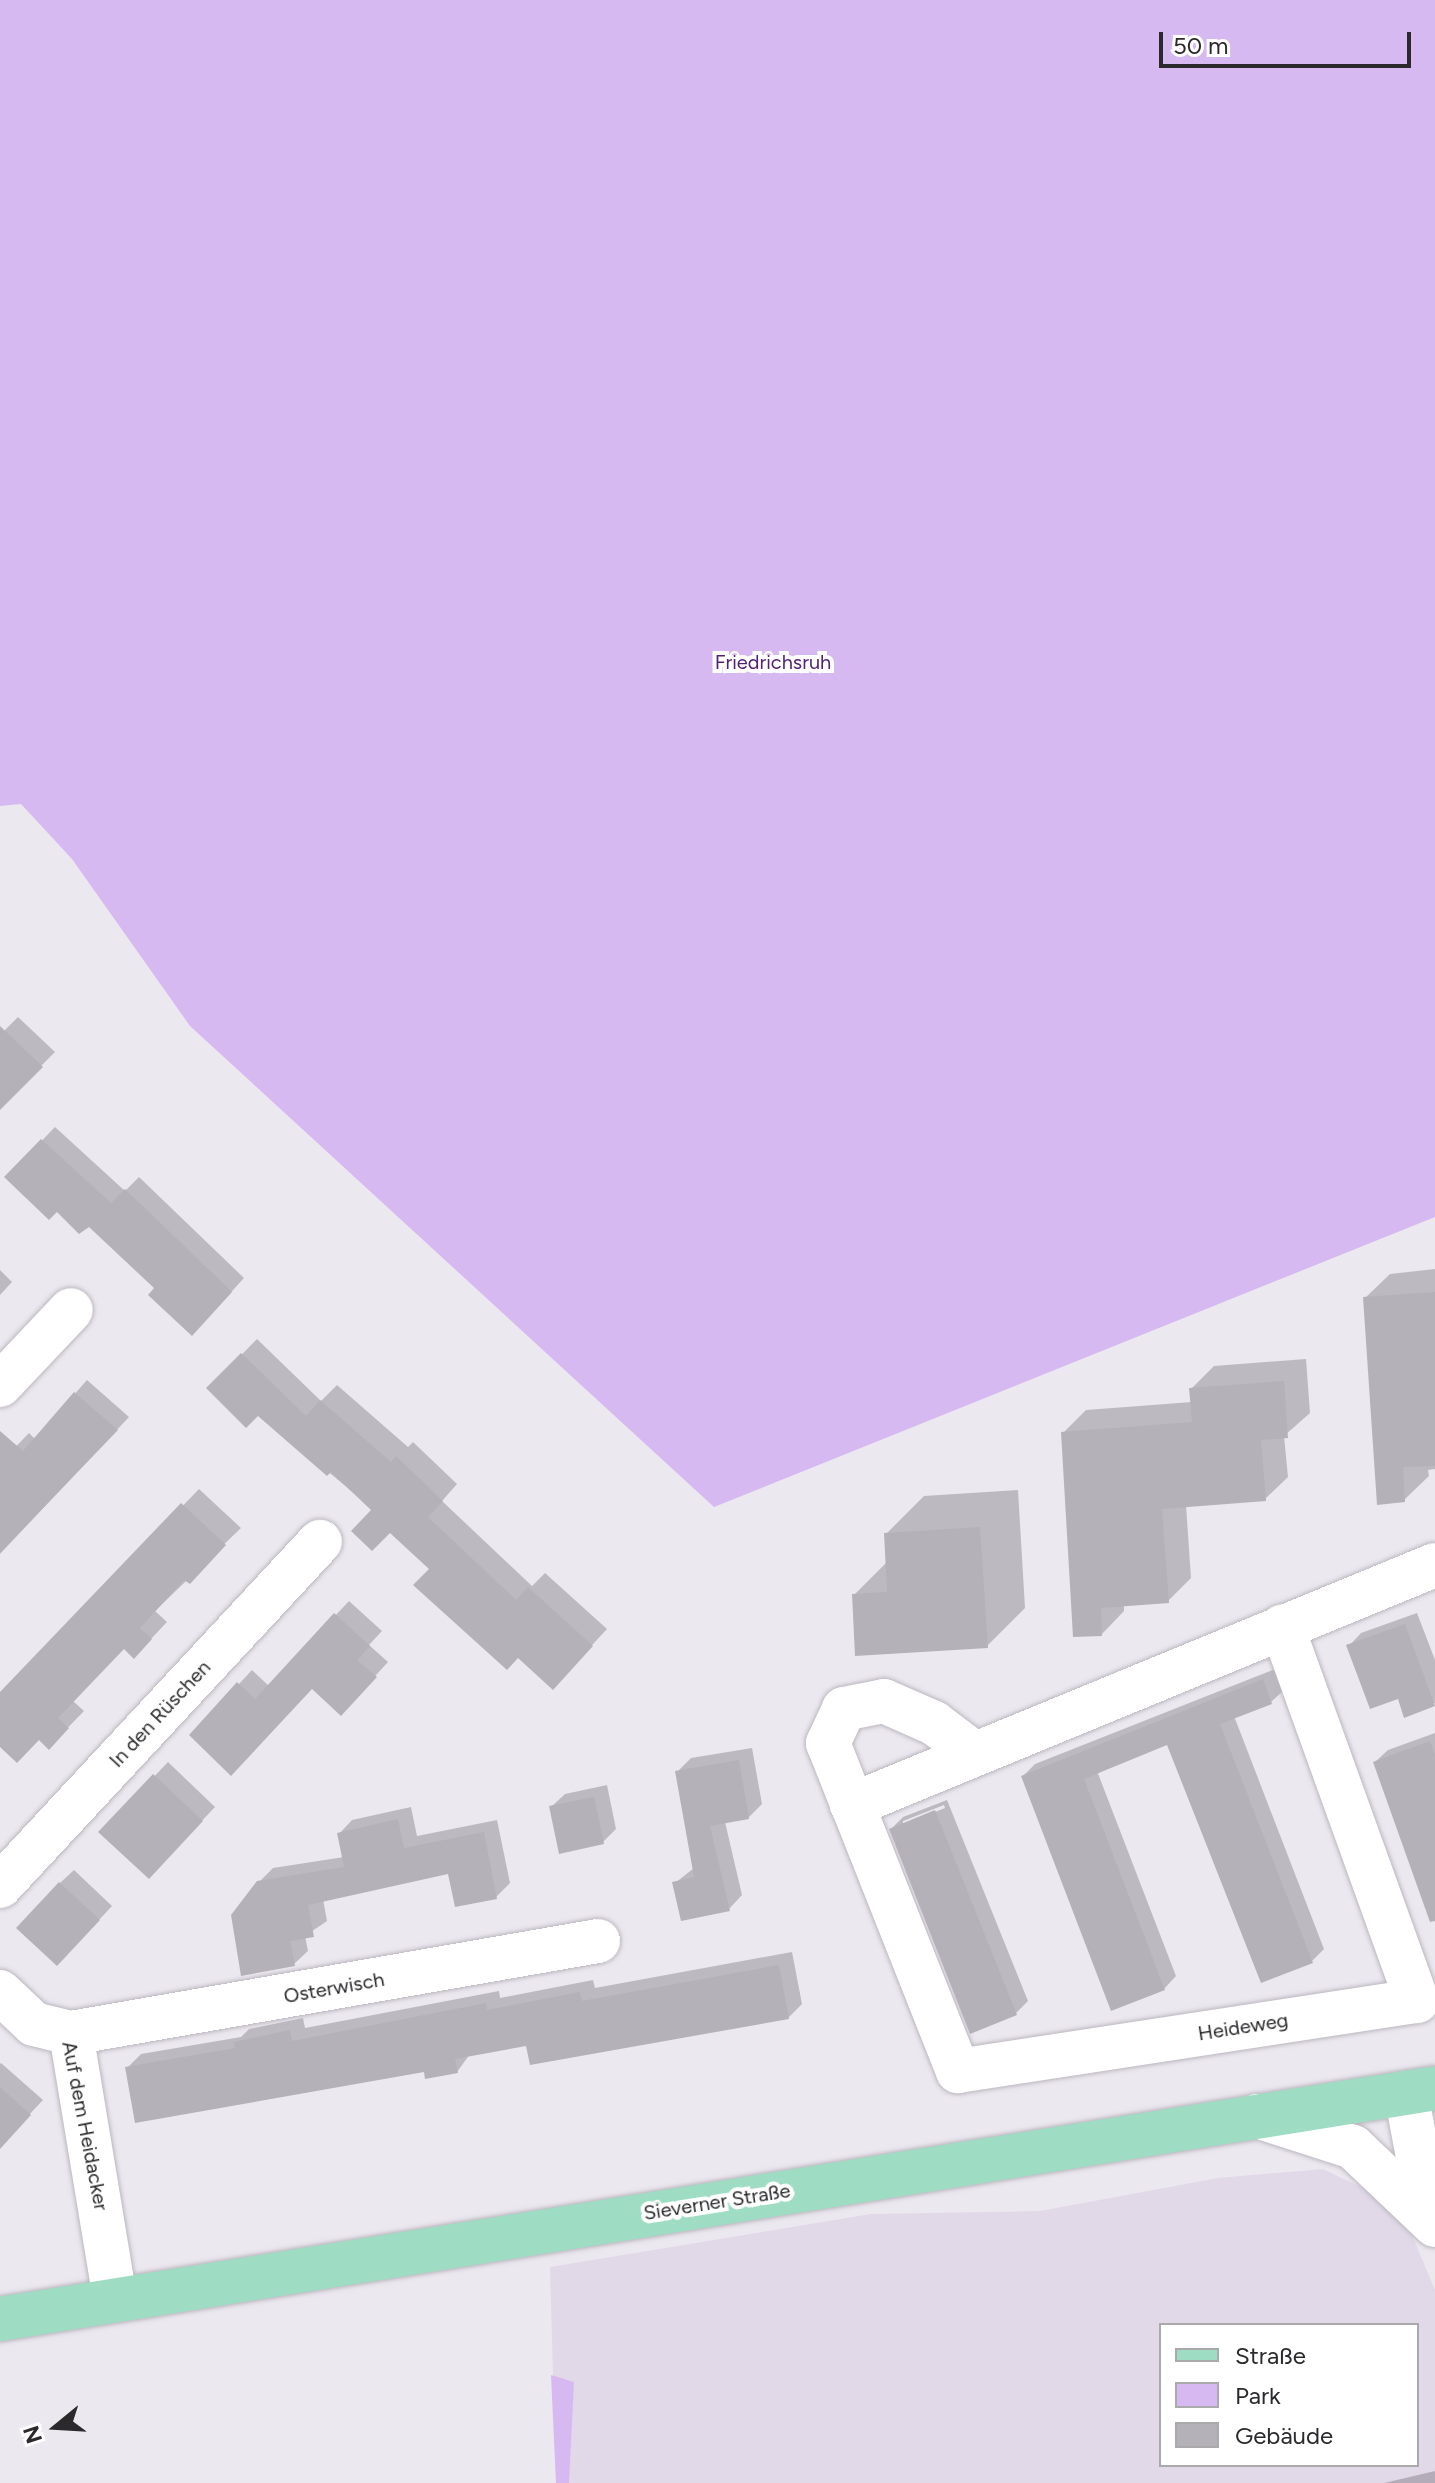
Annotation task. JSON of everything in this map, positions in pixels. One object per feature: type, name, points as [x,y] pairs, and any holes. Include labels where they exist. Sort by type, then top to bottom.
[{"type":"main road","name":"Sieverner Straße","points":[[0,2319],[1420,2090]]},
{"type":"street","points":[[0,1385],[71,1310]]},
{"type":"street","name":"In den Rüschen","points":[[0,1886],[320,1542]]},
{"type":"street","points":[[852,1805],[1435,1565]]},
{"type":"street","name":"Heideweg","points":[[975,1754],[934,1723],[884,1701],[844,1709],[828,1743],[958,2071],[1417,2001],[1282,1627]]},
{"type":"street","name":"Osterwisch","points":[[71,2033],[598,1941]]},
{"type":"street","name":"Auf dem Heidacker","points":[[0,1992],[34,2024],[71,2033],[115,2299]]},
{"type":"street","points":[[1420,2090],[1421,2173],[1435,2208]]},
{"type":"street","points":[[1257,2116],[1353,2147],[1435,2225]]},
{"type":"shaded area","points":[[1323,2169],[1371,2192],[1412,2235],[1435,2290],[1435,2483],[556,2483],[550,2267],[871,2214],[1040,2211],[1218,2178]]},
{"type":"green space","name":"Friedrichsruh","points":[[0,0],[1435,0],[1435,1217],[714,1507],[190,1026],[72,859],[21,804],[0,806]]},
{"type":"green space","points":[[551,2375],[574,2382],[569,2483],[556,2483]]},
{"type":"building","points":[[0,1026],[43,1067],[0,1110]]},
{"type":"building","points":[[41,1139],[111,1203],[125,1189],[232,1292],[192,1336],[148,1295],[154,1288],[89,1227],[79,1234],[57,1212],[49,1220],[4,1177]]},
{"type":"building","points":[[1435,1292],[1435,1466],[1403,1467],[1405,1502],[1377,1505],[1363,1297]]},
{"type":"building","points":[[241,1353],[306,1416],[320,1400],[391,1462],[396,1456],[443,1501],[428,1517],[516,1600],[528,1587],[593,1646],[553,1690],[518,1658],[507,1670],[413,1585],[429,1569],[390,1533],[372,1551],[351,1531],[371,1510],[331,1472],[327,1476],[258,1416],[246,1428],[206,1388]]},
{"type":"building","points":[[1284,1381],[1288,1438],[1261,1440],[1266,1501],[1162,1509],[1169,1603],[1101,1608],[1102,1636],[1073,1637],[1061,1432],[1192,1422],[1189,1388]]},
{"type":"building","points":[[74,1392],[118,1430],[0,1553],[0,1431],[23,1451]]},
{"type":"building","points":[[181,1503],[226,1545],[190,1584],[184,1580],[140,1628],[152,1639],[134,1659],[124,1649],[58,1718],[69,1728],[49,1750],[39,1740],[17,1763],[0,1747],[0,1692]]},
{"type":"building","points":[[980,1527],[988,1648],[855,1656],[852,1594],[887,1592],[884,1533]]},
{"type":"building","points":[[334,1613],[370,1646],[357,1660],[377,1677],[341,1716],[312,1689],[231,1776],[189,1735],[237,1682],[255,1699]]},
{"type":"building","points":[[1405,1624],[1435,1706],[1404,1718],[1398,1699],[1370,1709],[1346,1645]]},
{"type":"building","points":[[1263,1679],[1272,1704],[1220,1724],[1313,1963],[1261,1983],[1167,1745],[1084,1779],[1165,1990],[1111,2011],[1021,1776]]},
{"type":"building","points":[[1430,1741],[1435,1755],[1435,1921],[1430,1922],[1373,1762]]},
{"type":"building","points":[[739,1760],[749,1819],[710,1826],[730,1911],[681,1921],[672,1882],[694,1877],[675,1771]]},
{"type":"building","points":[[153,1774],[203,1821],[149,1879],[98,1832]]},
{"type":"building","points":[[594,1797],[604,1844],[559,1854],[549,1806]]},
{"type":"building","points":[[935,1810],[1017,2015],[970,2034],[889,1829]]},
{"type":"building","points":[[398,1819],[404,1848],[484,1832],[497,1899],[455,1907],[448,1874],[308,1905],[314,1937],[290,1941],[295,1966],[241,1976],[231,1915],[257,1881],[344,1867],[337,1833]]},
{"type":"building","points":[[59,1882],[100,1920],[57,1966],[16,1928]]},
{"type":"building","points":[[779,1965],[789,2019],[530,2065],[526,2046],[455,2059],[458,2073],[425,2079],[424,2072],[135,2123],[125,2067],[235,2048],[234,2042],[290,2030],[292,2041],[486,2003],[487,2010],[580,1992],[582,2001]]},
{"type":"building","points":[[0,2087],[31,2115],[0,2149]]}]
